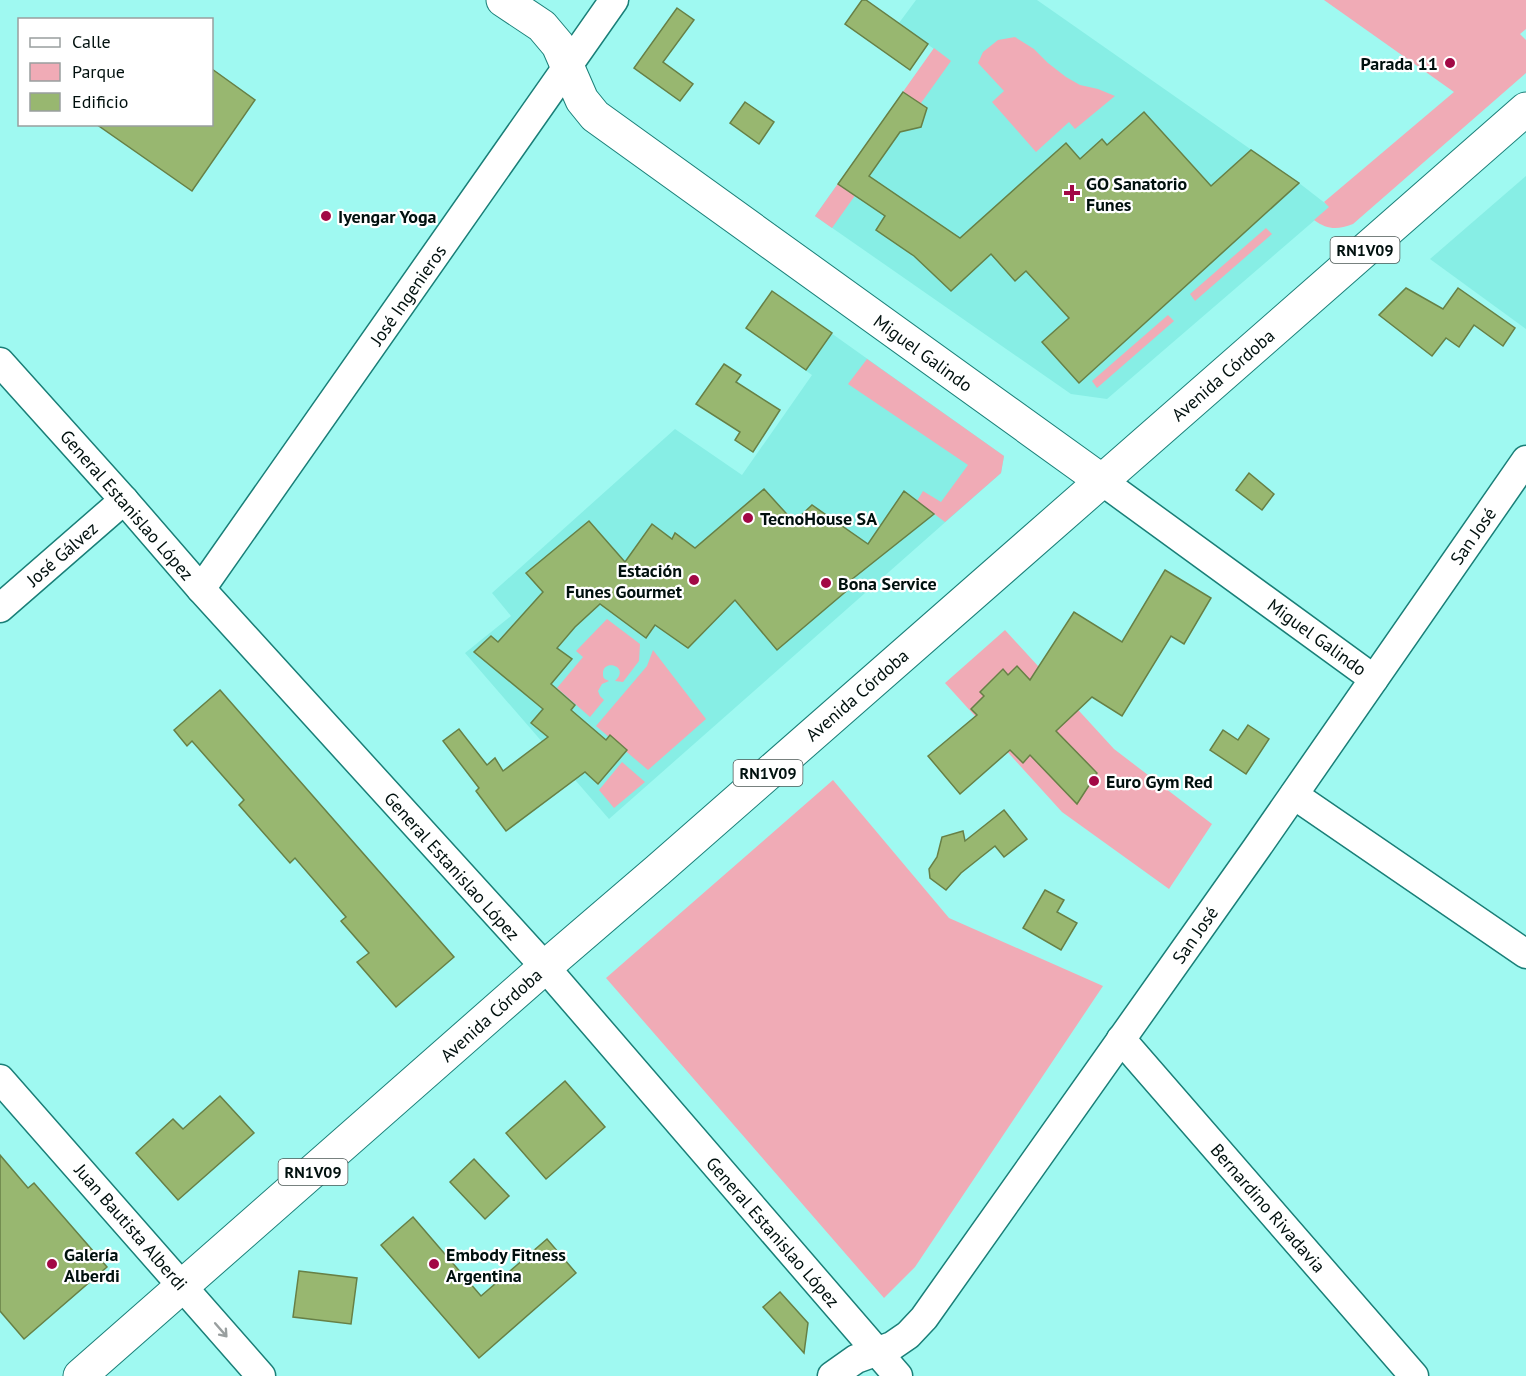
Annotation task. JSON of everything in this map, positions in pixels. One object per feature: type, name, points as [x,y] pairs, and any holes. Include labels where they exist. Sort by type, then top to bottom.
[{"type":"main road","name":"Miguel Galindo","points":[[503,0],[542,26],[558,45],[582,100],[595,116],[1102,481]]},
{"type":"main road","name":"Avenida Córdoba","points":[[80,1376],[1526,109]]},
{"type":"street","name":"José Ingenieros","points":[[201,589],[614,0]]},
{"type":"street","name":"General Estanislao López","points":[[0,363],[201,589],[545,967],[898,1376]]},
{"type":"street","name":"San José","points":[[832,1376],[856,1359],[892,1346],[908,1335],[924,1318],[1294,795],[1526,460]]},
{"type":"street","name":"Miguel Galindo","points":[[1102,481],[1374,679]]},
{"type":"street","name":"José Gálvez","points":[[0,608],[124,500]]},
{"type":"street","points":[[1294,795],[1526,954]]},
{"type":"street","name":"Bernardino Rivadavia","points":[[1121,1039],[1414,1376]]},
{"type":"street","name":"Juan Bautista Alberdi","points":[[0,1078],[261,1376]]},
{"type":"shaded area","name":"GO Sanatorio Funes","points":[[916,0],[1037,0],[1330,207],[1107,399],[1071,394],[815,216],[934,49],[899,23]]},
{"type":"shaded area","points":[[1526,176],[1526,329],[1430,259]]},
{"type":"shaded area","name":"Estación Funes Gourmet","points":[[772,291],[1004,456],[1001,473],[609,819],[465,653],[511,616],[492,593],[675,429],[742,475],[812,375],[746,328]]},
{"type":"green space","points":[[1324,0],[1526,0],[1526,29],[1520,34],[1526,40],[1526,73],[1353,224],[1337,228],[1324,226],[1314,220],[1329,207],[1324,202],[1454,92]]},
{"type":"green space","points":[[1015,37],[1034,49],[1066,77],[1080,85],[1115,96],[1075,129],[1069,122],[1036,152],[992,102],[1004,91],[978,63],[983,52],[998,40]]},
{"type":"green space","points":[[934,48],[951,61],[921,103],[927,108],[921,127],[900,132],[832,228],[815,216]]},
{"type":"green space","points":[[1266,228],[1272,234],[1195,301],[1190,294]]},
{"type":"green space","points":[[1168,315],[1174,321],[1097,388],[1092,381]]},
{"type":"green space","points":[[867,359],[1004,456],[1001,473],[945,522],[917,501],[923,491],[941,502],[968,465],[848,384]]},
{"type":"green space","points":[[607,619],[640,644],[639,661],[623,682],[615,681],[619,676],[618,668],[611,665],[604,669],[603,677],[609,681],[602,684],[598,691],[604,700],[590,717],[557,688],[583,657],[576,651]]},
{"type":"green space","name":"Euro Gym Red","points":[[1005,630],[1114,749],[1212,824],[1169,889],[1062,812],[945,683]]},
{"type":"green space","points":[[653,650],[706,719],[648,770],[596,726],[647,666]]},
{"type":"green space","points":[[622,762],[645,782],[614,808],[599,790]]},
{"type":"green space","points":[[833,780],[949,918],[1103,986],[915,1267],[884,1298],[606,978]]},
{"type":"building","points":[[862,0],[866,0],[928,44],[910,70],[845,24]]},
{"type":"building","points":[[677,8],[694,20],[663,62],[693,84],[680,101],[634,68]]},
{"type":"building","points":[[213,70],[255,100],[192,191],[99,126],[213,126]]},
{"type":"building","points":[[903,92],[927,108],[921,127],[900,132],[869,176],[960,238],[1066,143],[1080,159],[1102,139],[1107,145],[1144,112],[1211,186],[1251,150],[1299,183],[1079,383],[1042,342],[1069,318],[1026,271],[1015,281],[991,254],[951,291],[914,256],[876,230],[885,216],[838,184]]},
{"type":"building","points":[[745,102],[774,122],[759,144],[730,123]]},
{"type":"building","points":[[1406,288],[1443,309],[1458,288],[1515,328],[1503,346],[1474,325],[1459,347],[1446,338],[1432,356],[1379,315]]},
{"type":"building","points":[[772,291],[832,333],[806,370],[746,328]]},
{"type":"building","points":[[724,364],[741,375],[736,382],[780,410],[753,452],[735,440],[740,432],[696,404]]},
{"type":"building","points":[[1249,473],[1274,494],[1262,510],[1236,490]]},
{"type":"building","points":[[764,489],[794,522],[812,505],[868,544],[904,491],[934,514],[846,584],[850,588],[777,650],[735,600],[688,648],[655,625],[646,638],[600,604],[575,627],[557,648],[572,659],[551,684],[575,705],[571,710],[606,740],[610,735],[627,750],[598,784],[585,772],[506,831],[476,791],[479,788],[443,741],[459,729],[487,765],[495,758],[503,771],[548,737],[531,723],[543,709],[474,652],[491,636],[498,642],[543,592],[526,573],[589,521],[625,562],[652,524],[672,539],[675,533],[695,548]]},
{"type":"building","points":[[1165,570],[1211,598],[1184,644],[1171,636],[1122,716],[1092,697],[1056,731],[1097,773],[1077,804],[1030,755],[1023,763],[1010,750],[960,794],[928,756],[977,715],[971,709],[984,696],[980,692],[1003,669],[1008,675],[1017,666],[1030,680],[1074,612],[1122,642]]},
{"type":"building","points":[[220,690],[454,957],[396,1007],[357,962],[369,953],[341,921],[346,917],[295,858],[290,863],[239,805],[244,800],[192,741],[187,746],[174,730]]},
{"type":"building","points":[[1248,725],[1269,739],[1246,774],[1210,750],[1223,730],[1238,740]]},
{"type":"building","points":[[1004,810],[1027,839],[1004,857],[995,846],[961,873],[946,890],[930,878],[929,869],[937,857],[942,837],[963,831],[965,841]]},
{"type":"building","points":[[1045,890],[1064,900],[1057,912],[1077,923],[1061,950],[1023,928]]},
{"type":"building","points":[[565,1081],[605,1127],[546,1179],[506,1133]]},
{"type":"building","points":[[220,1096],[254,1133],[178,1200],[136,1153],[173,1119],[183,1129]]},
{"type":"building","name":"Galería Alberdi","points":[[0,1155],[28,1188],[34,1183],[107,1267],[24,1339],[0,1311]]},
{"type":"building","points":[[474,1159],[509,1196],[485,1219],[450,1182]]},
{"type":"building","points":[[413,1217],[481,1296],[547,1239],[576,1273],[479,1358],[381,1245]]},
{"type":"building","points":[[299,1271],[357,1278],[351,1324],[293,1317]]},
{"type":"building","points":[[780,1292],[808,1323],[804,1353],[763,1307]]},
{"type":"place","name":"Parada 11","points":[[1450,63]]},
{"type":"place","name":"GO Sanatorio Funes","points":[[1072,193]]},
{"type":"place","name":"Iyengar Yoga","points":[[326,216]]},
{"type":"place","name":"TecnoHouse SA","points":[[748,518]]},
{"type":"place","name":"Estación Funes Gourmet","points":[[694,580]]},
{"type":"place","name":"Bona Service","points":[[826,583]]},
{"type":"place","name":"Euro Gym Red","points":[[1094,781]]},
{"type":"place","name":"Galería Alberdi","points":[[52,1264]]},
{"type":"place","name":"Embody Fitness Argentina","points":[[434,1264]]}]
